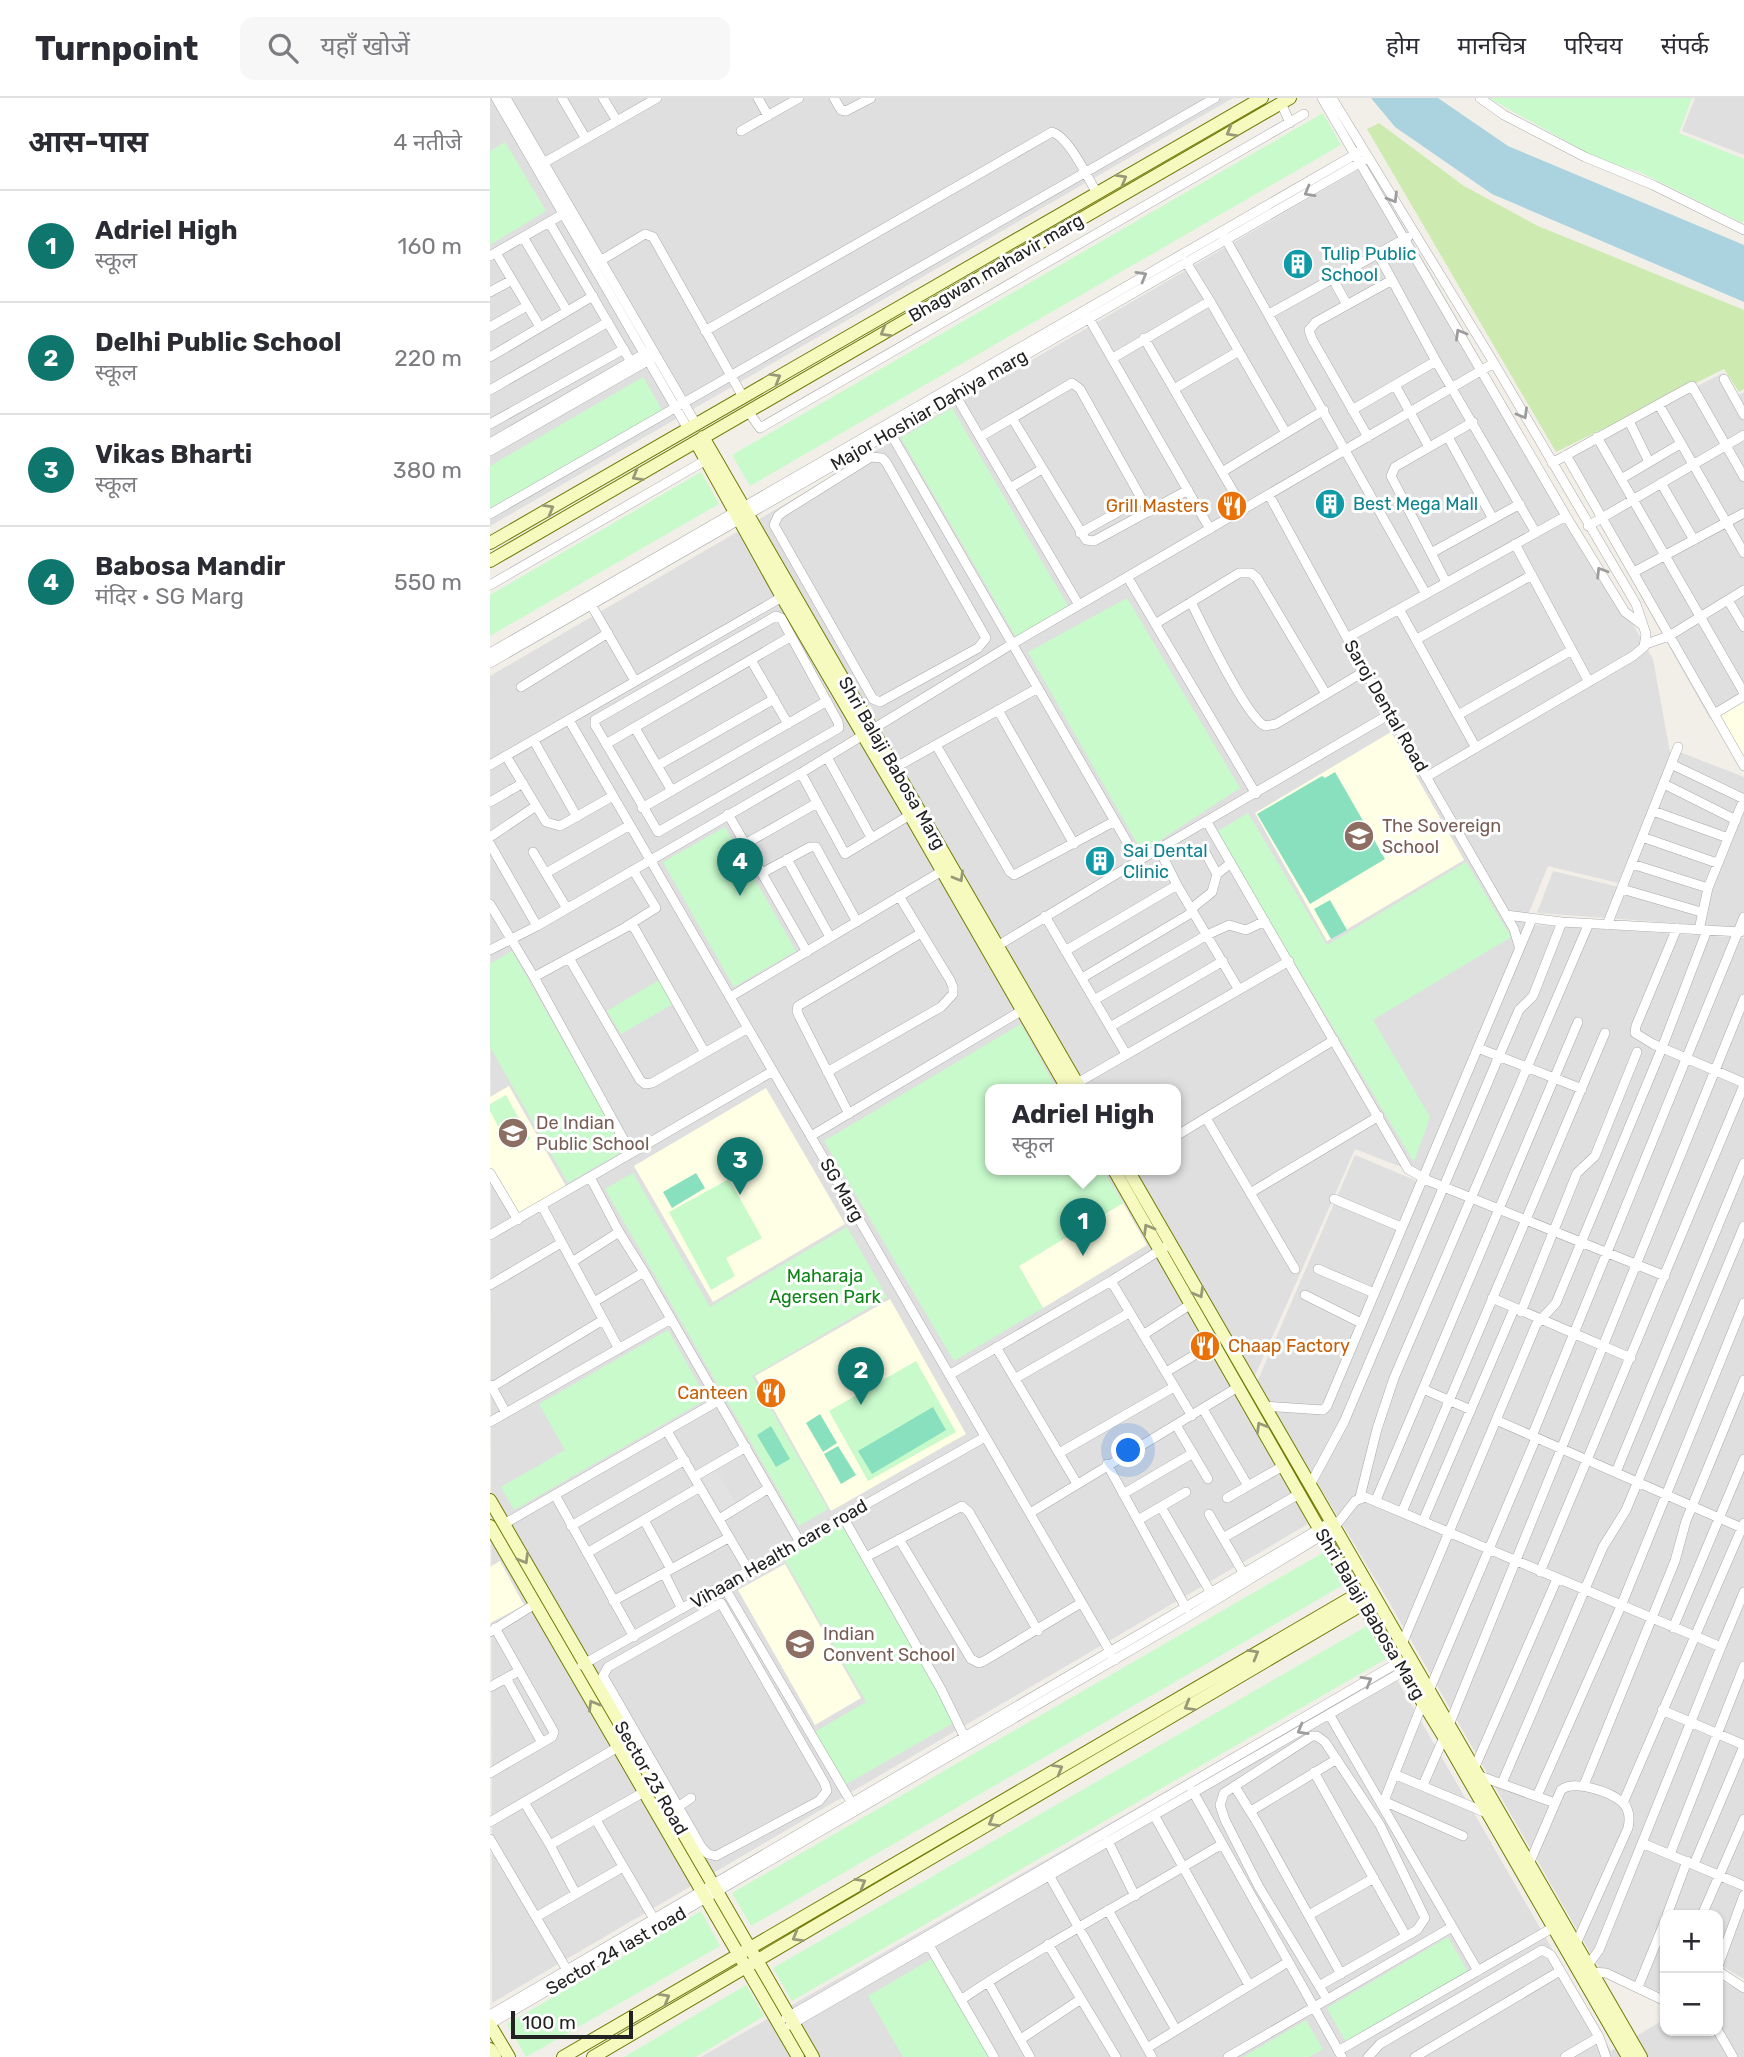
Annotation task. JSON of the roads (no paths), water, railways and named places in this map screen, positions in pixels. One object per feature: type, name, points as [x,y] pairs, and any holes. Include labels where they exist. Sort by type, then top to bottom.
[{"type":"street","points":[[490,543],[692,427],[540,165],[492,98]]},
{"type":"street","points":[[506,98],[563,214],[600,261],[650,355]]},
{"type":"street","points":[[562,98],[586,139]]},
{"type":"street","points":[[603,98],[617,121]]},
{"type":"street","points":[[758,98],[768,116]]},
{"type":"street","points":[[741,131],[798,98]]},
{"type":"street","points":[[834,98],[841,110],[846,111],[871,98]]},
{"type":"street","points":[[490,514],[1213,98]]},
{"type":"street","name":"Bhagwan mahavir marg","points":[[692,427],[1262,98]]},
{"type":"street","points":[[1322,98],[1415,234],[1494,363],[1636,604],[1646,634],[1646,644]]},
{"type":"street","points":[[1332,98],[1404,240],[1566,516],[1625,612],[1642,625]]},
{"type":"street","points":[[1480,98],[1504,114],[1585,157],[1653,185],[1744,230]]},
{"type":"street","points":[[540,165],[650,100]]},
{"type":"street","points":[[1285,100],[1290,123]]},
{"type":"street","name":"Bhagwan mahavir marg","points":[[490,561],[1285,100]]},
{"type":"street","points":[[748,411],[760,428],[1304,114]]},
{"type":"street","points":[[705,331],[1052,132],[1062,137],[1097,193]]},
{"type":"street","name":"Major Hoshiar Dahiya marg","points":[[490,663],[589,601],[1362,156]]},
{"type":"street","points":[[540,327],[512,279],[493,255],[563,214]]},
{"type":"street","points":[[549,222],[631,362]]},
{"type":"street","points":[[600,261],[641,235],[649,234],[653,237],[743,397]]},
{"type":"street","points":[[1269,314],[1415,234]]},
{"type":"street","points":[[1224,235],[1426,594]]},
{"type":"street","name":"Major Hoshiar Dahiya marg","points":[[1086,314],[1186,262],[1224,235]]},
{"type":"street","points":[[523,237],[567,311]]},
{"type":"street","points":[[1378,254],[1436,361],[1536,533]]},
{"type":"street","points":[[1186,262],[1286,433]]},
{"type":"street","points":[[970,266],[977,279]]},
{"type":"street","points":[[490,292],[512,279]]},
{"type":"street","points":[[1333,279],[1347,305]]},
{"type":"street","points":[[1368,437],[1312,340],[1309,330],[1316,322],[1392,280]]},
{"type":"street","points":[[490,357],[593,296]]},
{"type":"street","points":[[1113,358],[1210,301]]},
{"type":"street","points":[[490,327],[527,306]]},
{"type":"street","points":[[1086,314],[1210,529]]},
{"type":"street","points":[[490,390],[608,322]]},
{"type":"street","points":[[1144,338],[1244,510]]},
{"type":"street","points":[[490,424],[624,349]]},
{"type":"street","points":[[1174,388],[1239,351]]},
{"type":"street","points":[[490,443],[631,362],[650,355]]},
{"type":"street","points":[[490,451],[650,355]]},
{"type":"street","points":[[1352,410],[1436,361]]},
{"type":"street","points":[[490,950],[512,941],[566,907],[800,773],[1012,644],[1494,363]]},
{"type":"street","points":[[1724,379],[1744,415]]},
{"type":"street","points":[[980,437],[1072,383],[1077,386],[1149,512]]},
{"type":"street","points":[[1395,385],[1429,447]]},
{"type":"street","points":[[1552,463],[1692,386],[1744,477]]},
{"type":"street","points":[[953,391],[1079,605]]},
{"type":"street","points":[[1659,405],[1744,553]]},
{"type":"street","points":[[1222,472],[1324,410]]},
{"type":"street","points":[[1012,418],[1086,540],[1094,541],[1188,490]]},
{"type":"street","points":[[1629,421],[1649,463]]},
{"type":"street","points":[[1447,582],[1391,476],[1395,467],[1473,422]]},
{"type":"street","points":[[887,429],[1138,861]]},
{"type":"street","points":[[1588,526],[1744,435]]},
{"type":"street","points":[[1448,437],[1493,519]]},
{"type":"street","points":[[1597,437],[1744,695],[1714,714]]},
{"type":"street","name":"Shri Balaji Babosa Marg","points":[[700,439],[706,460],[742,513],[782,597],[796,610]]},
{"type":"street","name":"Shri Balaji Babosa Marg","points":[[700,439],[1071,1084]]},
{"type":"street","points":[[1621,479],[1680,444]]},
{"type":"street","points":[[1566,455],[1744,766]]},
{"type":"street","points":[[871,457],[882,458],[886,462],[914,512],[986,638],[978,648],[880,702],[873,699],[776,530],[776,520],[783,512],[871,457]]},
{"type":"street","points":[[490,585],[706,460]]},
{"type":"street","points":[[1010,488],[1042,470]]},
{"type":"street","points":[[1661,483],[1694,540]]},
{"type":"street","name":"Saroj Dental Road","points":[[1269,495],[1346,638],[1517,934],[1519,946]]},
{"type":"street","points":[[1080,533],[1141,499]]},
{"type":"street","points":[[914,512],[930,503]]},
{"type":"street","points":[[1431,553],[1520,504]]},
{"type":"street","points":[[1634,572],[1744,513]]},
{"type":"street","points":[[1346,638],[1566,516]]},
{"type":"street","points":[[1515,544],[1589,682]]},
{"type":"street","points":[[1155,624],[1239,573],[1251,573],[1257,578],[1326,694]]},
{"type":"street","points":[[1417,639],[1532,575]]},
{"type":"street","points":[[1128,578],[1256,794]]},
{"type":"street","points":[[1426,777],[1633,656],[1646,644],[1670,636],[1744,590]]},
{"type":"street","points":[[490,765],[782,597]]},
{"type":"street","points":[[1728,600],[1744,627]]},
{"type":"street","points":[[589,601],[632,683],[634,696]]},
{"type":"street","name":"Major Hoshiar Dahiya marg","points":[[490,653],[589,601]]},
{"type":"street","points":[[1191,603],[1237,690],[1260,724],[1269,727],[1276,724],[1365,671]]},
{"type":"street","points":[[1399,609],[1476,748]]},
{"type":"street","points":[[776,616],[781,618],[839,728],[661,832],[656,830],[642,808],[595,725],[595,720],[634,696],[776,616]]},
{"type":"street","points":[[521,687],[608,633]]},
{"type":"street","points":[[606,744],[790,637]]},
{"type":"street","points":[[827,661],[845,649]]},
{"type":"street","points":[[1458,715],[1572,650]]},
{"type":"street","points":[[751,660],[788,723]]},
{"type":"street","points":[[890,770],[1038,688]]},
{"type":"street","points":[[657,766],[774,699]]},
{"type":"street","points":[[642,808],[827,701]]},
{"type":"street","points":[[998,710],[1074,845]]},
{"type":"street","points":[[993,948],[1390,714]]},
{"type":"street","name":"SG Marg","points":[[569,720],[1113,1656]]},
{"type":"street","points":[[635,728],[672,791]]},
{"type":"street","points":[[534,741],[577,817]]},
{"type":"street","points":[[936,745],[1010,872],[1018,874],[1115,821]]},
{"type":"street","points":[[1607,925],[1678,747]]},
{"type":"street","points":[[506,756],[546,822],[552,825],[560,826],[613,796]]},
{"type":"street","points":[[827,757],[871,837]]},
{"type":"street","points":[[1402,1644],[1540,1320],[1556,1303],[1662,1048],[1703,930],[1701,912],[1708,888],[1744,799],[1671,764]]},
{"type":"street","name":"Shri Balaji Babosa Marg","points":[[890,770],[942,872],[993,948]]},
{"type":"street","points":[[800,773],[845,854],[911,815]]},
{"type":"street","points":[[490,802],[523,783]]},
{"type":"street","points":[[1664,784],[1736,820]]},
{"type":"street","points":[[746,844],[817,803]]},
{"type":"street","points":[[490,836],[536,806]]},
{"type":"street","points":[[1653,811],[1728,838]]},
{"type":"street","points":[[728,814],[807,951]]},
{"type":"street","points":[[1207,822],[1408,1169],[1422,1178],[1470,1198],[1665,1276]]},
{"type":"street","points":[[546,873],[630,825]]},
{"type":"street","points":[[1642,837],[1717,863]]},
{"type":"street","points":[[490,844],[537,926]]},
{"type":"street","points":[[762,873],[810,847],[819,849],[857,922]]},
{"type":"street","points":[[1158,849],[1239,990]]},
{"type":"street","points":[[533,852],[566,907]]},
{"type":"street","points":[[1206,853],[1217,874]]},
{"type":"street","points":[[787,859],[831,937]]},
{"type":"street","points":[[1082,978],[1192,911],[1212,892],[1217,874],[1231,863]]},
{"type":"street","points":[[1632,863],[1708,888]]},
{"type":"street","points":[[534,977],[656,908],[633,870]]},
{"type":"street","points":[[730,997],[942,872]]},
{"type":"street","points":[[1065,951],[1177,885]]},
{"type":"street","points":[[1622,889],[1701,912]]},
{"type":"street","points":[[827,1072],[941,1007],[953,994],[954,987],[899,896]]},
{"type":"street","points":[[490,905],[534,977],[631,1153]]},
{"type":"street","points":[[1506,915],[1562,922],[1741,932]]},
{"type":"street","points":[[1045,916],[1126,1055]]},
{"type":"street","points":[[1381,1800],[1489,1550],[1575,1333],[1741,932],[1744,917]]},
{"type":"street","points":[[1264,1406],[1324,1410],[1327,1406],[1532,919]]},
{"type":"street","points":[[1094,1000],[1207,935],[1229,925],[1247,930],[1265,921]]},
{"type":"street","points":[[1310,1485],[1344,1422],[1442,1186],[1519,1010],[1533,996],[1562,922]]},
{"type":"street","points":[[709,1892],[1321,1532],[1334,1524],[1360,1497],[1377,1429],[1394,1378],[1589,923]]},
{"type":"street","points":[[627,926],[635,929],[704,1052]]},
{"type":"street","points":[[1540,1572],[1744,1084],[1662,1048],[1634,1030],[1677,928]]},
{"type":"street","points":[[849,1114],[799,1016],[798,1006],[921,933]]},
{"type":"street","points":[[569,958],[645,1084],[652,1083],[748,1028]]},
{"type":"street","points":[[1110,1027],[1223,961]]},
{"type":"street","points":[[1079,1084],[1289,961]]},
{"type":"street","points":[[1423,1785],[1744,999]]},
{"type":"street","points":[[811,1136],[1028,1007]]},
{"type":"street","points":[[1376,1500],[1578,1022]]},
{"type":"street","points":[[1402,1512],[1605,1033]]},
{"type":"street","points":[[1181,1133],[1334,1040]]},
{"type":"street","points":[[1478,1048],[1582,1088]]},
{"type":"street","points":[[1423,1521],[1577,1173],[1595,1156],[1637,1052]]},
{"type":"street","points":[[490,1235],[773,1071]]},
{"type":"street","points":[[1251,1194],[1379,1116]]},
{"type":"street","points":[[1206,1118],[1295,1269]]},
{"type":"street","points":[[1616,1472],[1744,1163]]},
{"type":"street","name":"Shri Balaji Babosa Marg","points":[[1117,1175],[1264,1406],[1334,1524],[1402,1644],[1426,1697],[1490,1815],[1628,2057]]},
{"type":"street","name":"Shri Balaji Babosa Marg","points":[[1130,1175],[1191,1304],[1213,1343],[1360,1600],[1401,1667],[1426,1697]]},
{"type":"street","points":[[491,1176],[518,1220]]},
{"type":"street","points":[[590,1177],[619,1232],[800,1542]]},
{"type":"street","points":[[1334,1199],[1401,1227]]},
{"type":"street","points":[[542,1206],[619,1349]]},
{"type":"street","points":[[1502,1783],[1603,1547],[1626,1510],[1744,1226]]},
{"type":"street","points":[[572,1262],[619,1232]]},
{"type":"street","points":[[490,1285],[561,1243]]},
{"type":"street","points":[[950,1375],[1111,1282],[1165,1247]]},
{"type":"street","points":[[1318,1269],[1374,1293]]},
{"type":"street","points":[[594,1302],[644,1272]]},
{"type":"street","points":[[1111,1282],[1192,1416]]},
{"type":"street","points":[[1304,1295],[1361,1323]]},
{"type":"street","points":[[1492,1298],[1631,1358]]},
{"type":"street","points":[[1537,1796],[1621,1606],[1744,1303]]},
{"type":"street","points":[[1143,1335],[1191,1304]]},
{"type":"street","points":[[1016,1378],[1129,1313]]},
{"type":"street","points":[[490,1422],[671,1319]]},
{"type":"street","points":[[506,1413],[491,1385],[603,1320]]},
{"type":"street","points":[[1166,1372],[1213,1343]]},
{"type":"street","points":[[996,1347],[1076,1482]]},
{"type":"street","points":[[1584,1785],[1675,1561],[1681,1535],[1744,1380]]},
{"type":"street","points":[[1059,1453],[1174,1387]]},
{"type":"street","points":[[1030,1513],[1076,1482],[1238,1387]]},
{"type":"street","points":[[1423,1389],[1471,1410]]},
{"type":"street","points":[[504,1524],[718,1401]]},
{"type":"street","points":[[1203,1409],[1248,1486]]},
{"type":"street","points":[[1496,1420],[1719,1519],[1743,1525],[1623,1803]]},
{"type":"street","points":[[1176,1425],[1208,1479]]},
{"type":"street","points":[[667,1431],[749,1571]]},
{"type":"street","name":"Vihaan Health care road","points":[[573,1671],[985,1437]]},
{"type":"street","points":[[694,1476],[746,1447]]},
{"type":"street","points":[[1123,1494],[1193,1453]]},
{"type":"street","points":[[1673,1628],[1744,1459]]},
{"type":"street","points":[[571,1526],[685,1460]]},
{"type":"street","points":[[1107,1464],[1186,1608]]},
{"type":"street","points":[[1227,1498],[1283,1466]]},
{"type":"street","points":[[587,1553],[700,1488]]},
{"type":"street","points":[[719,1519],[769,1488]]},
{"type":"street","points":[[1138,1520],[1186,1492]]},
{"type":"street","points":[[1223,1538],[1299,1494]]},
{"type":"street","points":[[555,1495],[634,1637]]},
{"type":"street","points":[[1360,1497],[1376,1500],[1557,1580],[1721,1647]]},
{"type":"street","name":"Sector 23 Road","points":[[490,1500],[674,1809],[709,1892]]},
{"type":"street","points":[[866,1557],[958,1506],[965,1508],[1038,1631]]},
{"type":"street","points":[[1161,1507],[1211,1593]]},
{"type":"street","points":[[1209,1514],[1244,1574]]},
{"type":"street","points":[[844,1517],[967,1741]]},
{"type":"street","points":[[644,1520],[682,1609]]},
{"type":"street","name":"Sector 23 Road","points":[[490,1526],[644,1792],[709,1892],[786,2023],[813,2057]]},
{"type":"street","points":[[1113,1656],[1211,1593],[1321,1532]]},
{"type":"street","points":[[614,1601],[728,1538]]},
{"type":"street","points":[[900,1539],[971,1660],[984,1661],[1081,1603]]},
{"type":"street","points":[[1555,1802],[1476,1772],[1557,1580]]},
{"type":"street","points":[[723,1586],[854,1807]]},
{"type":"street","points":[[593,2057],[1372,1592]]},
{"type":"street","points":[[1660,1998],[1590,1968],[1744,1592]]},
{"type":"street","points":[[563,2057],[1360,1600]]},
{"type":"street","points":[[721,1603],[827,1791],[819,1801],[716,1856],[708,1854],[702,1848],[674,1809],[603,1676],[608,1667],[721,1603]]},
{"type":"street","points":[[490,1771],[552,1737],[554,1729],[493,1630],[535,1604]]},
{"type":"street","points":[[1670,1854],[1744,1666]]},
{"type":"street","points":[[786,2023],[929,1945],[1154,1815],[1192,1788],[1329,1714],[1401,1667]]},
{"type":"street","points":[[786,2023],[1401,1667]]},
{"type":"street","points":[[490,1687],[519,1671]]},
{"type":"street","points":[[506,1678],[542,1742]]},
{"type":"street","points":[[1662,1710],[1744,1746],[1669,1910]]},
{"type":"street","points":[[1329,1714],[1478,1971]]},
{"type":"street","name":"Shri Balaji Babosa Marg","points":[[1446,1731],[1476,1772],[1641,2057]]},
{"type":"street","points":[[1320,1986],[1406,1936],[1424,1923],[1425,1914],[1380,1825],[1325,1742],[1312,1736],[1221,1797],[1220,1810],[1259,1887],[1327,1999]]},
{"type":"street","points":[[490,1822],[618,1747]]},
{"type":"street","points":[[1251,1811],[1337,1759]]},
{"type":"street","points":[[1314,1772],[1406,1936]]},
{"type":"street","points":[[1394,1774],[1490,1815]]},
{"type":"street","points":[[1529,1864],[1555,1802],[1566,1785],[1584,1785],[1623,1803],[1630,1819],[1628,1828],[1576,1944]]},
{"type":"street","points":[[1235,1787],[1341,1974]]},
{"type":"street","points":[[1192,1788],[1340,2054],[1554,1927]]},
{"type":"street","points":[[550,1845],[644,1792]]},
{"type":"street","points":[[674,1809],[691,1798]]},
{"type":"street","points":[[1381,1800],[1464,1836]]},
{"type":"street","points":[[524,1802],[576,1894]]},
{"type":"street","points":[[1154,1815],[1250,1985]]},
{"type":"street","points":[[596,1819],[654,1919]]},
{"type":"street","points":[[1704,1910],[1744,1819]]},
{"type":"street","points":[[490,1839],[567,1969]]},
{"type":"street","points":[[1108,1841],[1135,1896]]},
{"type":"street","points":[[1642,1843],[1744,1885]]},
{"type":"street","points":[[962,1999],[1048,1944],[1222,1844]]},
{"type":"street","points":[[536,1917],[623,1867]]},
{"type":"street","points":[[1049,1875],[1153,2057]]},
{"type":"street","points":[[1309,1915],[1374,1878]]},
{"type":"street","name":"Sector 24 last road","points":[[490,2015],[654,1919],[709,1892]]},
{"type":"street","name":"Sector 24 last road","points":[[490,2025],[709,1892]]},
{"type":"street","points":[[1723,1954],[1744,1895]]},
{"type":"street","points":[[1108,1910],[1176,2030]]},
{"type":"street","points":[[1228,2057],[1452,1927]]},
{"type":"street","points":[[1638,1987],[1660,1933]]},
{"type":"street","points":[[1048,1944],[1115,2057]]},
{"type":"street","points":[[929,1945],[994,2057]]},
{"type":"street","points":[[1368,2057],[1380,2044],[1542,1950],[1551,1955],[1599,2037],[1606,2057]]},
{"type":"street","points":[[1147,2048],[1288,1962]]},
{"type":"street","points":[[1415,2057],[1560,1971]]},
{"type":"street","points":[[1723,1972],[1744,1987]]},
{"type":"street","points":[[988,1982],[1031,2057]]},
{"type":"street","points":[[1021,2039],[1081,1999]]},
{"type":"street","name":"Sector 23 Road","points":[[786,2023],[798,2057]]},
{"type":"street","points":[[490,2025],[509,2057]]},
{"type":"street","points":[[1721,2036],[1733,2057]]},
{"type":"street","points":[[1564,2057],[1599,2037]]},
{"type":"street","points":[[490,2049],[495,2057]]},
{"type":"water","points":[[1371,98],[1438,98],[1508,146],[1744,245],[1744,302],[1492,194],[1395,127]]},
{"type":"place","name":"Tulip Public School","points":[[1298,264]]},
{"type":"place","name":"Best Mega Mall","points":[[1330,504]]},
{"type":"place","name":"Grill Masters","points":[[1232,506]]},
{"type":"place","name":"The Sovereign School","points":[[1359,836]]},
{"type":"place","name":"Sai Dental Clinic","points":[[1100,861]]},
{"type":"place","name":"Babosa Mandir","points":[[740,896]]},
{"type":"place","name":"De Indian Public School","points":[[513,1133]]},
{"type":"place","name":"Vikas Bharti","points":[[740,1195]]},
{"type":"place","name":"Adriel High","points":[[1083,1256]]},
{"type":"place","name":"Chaap Factory","points":[[1205,1346]]},
{"type":"place","name":"Canteen","points":[[771,1393]]},
{"type":"place","name":"Delhi Public School","points":[[861,1405]]},
{"type":"place","name":"Indian Convent School","points":[[800,1644]]},
{"type":"park label","name":"Maharaja Agersen Park","points":[[825,1286]]}]
